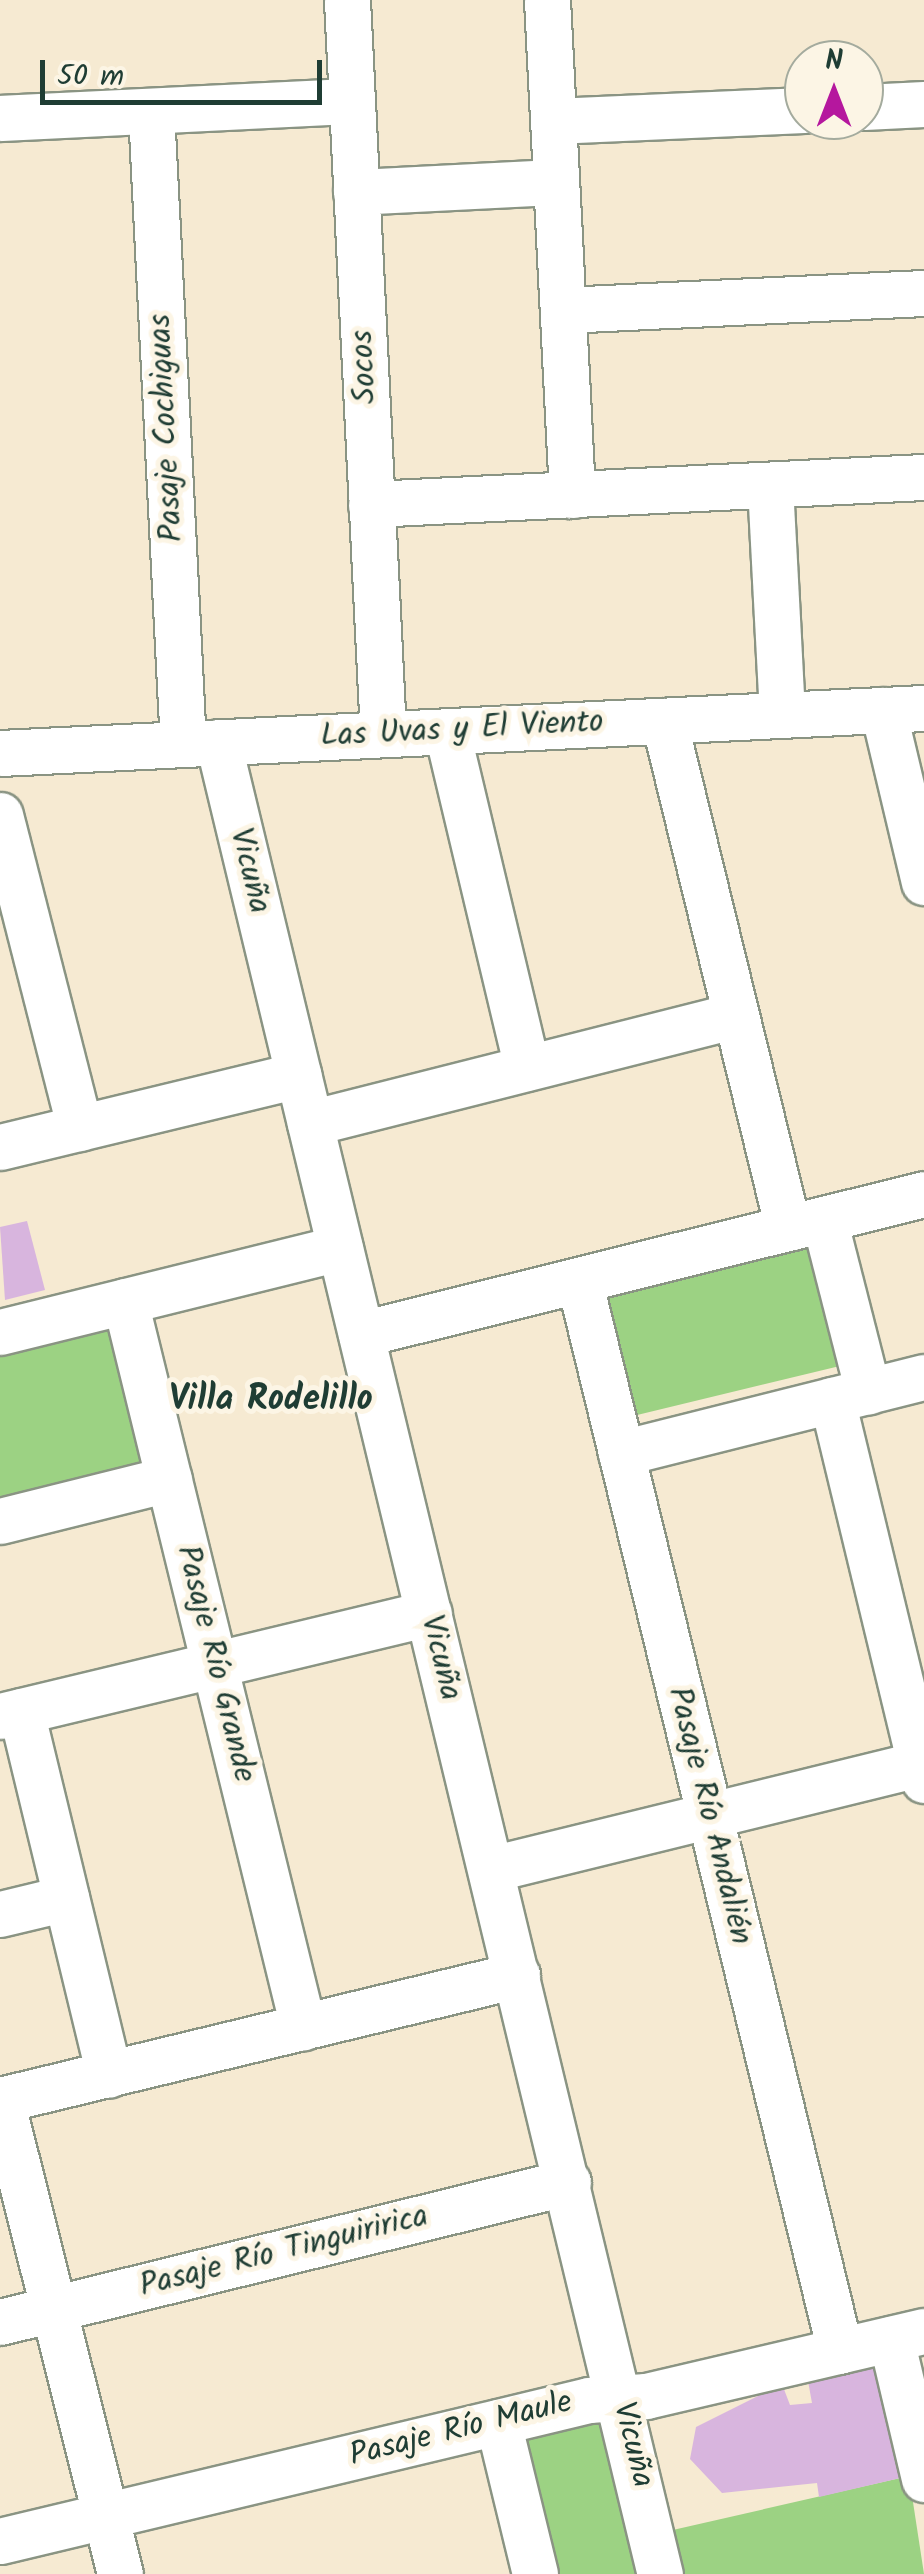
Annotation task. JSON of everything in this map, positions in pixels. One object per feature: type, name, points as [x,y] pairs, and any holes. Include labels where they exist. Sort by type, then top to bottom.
[{"type":"street","name":"Socos","points":[[346,0],[383,734]]},
{"type":"street","points":[[547,0],[572,495]]},
{"type":"street","points":[[0,118],[352,101]]},
{"type":"street","points":[[884,106],[924,104]]},
{"type":"street","name":"Pasaje Cochiguas","points":[[151,111],[201,743]]},
{"type":"street","points":[[553,121],[784,111]]},
{"type":"street","points":[[356,192],[556,182]]},
{"type":"street","points":[[563,310],[924,294]]},
{"type":"street","points":[[371,504],[924,477]]},
{"type":"street","points":[[770,485],[782,715]]},
{"type":"street","points":[[903,709],[924,882]]},
{"type":"street","name":"Las Uvas y El Viento","points":[[0,752],[903,709]]},
{"type":"street","points":[[491,1869],[709,1815],[923,1769],[850,1396],[806,1224],[736,1015],[664,721]]},
{"type":"street","points":[[447,732],[527,1068]]},
{"type":"street","name":"Vicuña","points":[[201,743],[298,1075],[660,2574]]},
{"type":"street","points":[[0,815],[80,1128]]},
{"type":"street","points":[[310,1123],[736,1015]]},
{"type":"street","points":[[0,1147],[298,1075]]},
{"type":"street","points":[[361,1334],[924,1194]]},
{"type":"street","points":[[0,1332],[340,1248]]},
{"type":"street","name":"Pasaje Río Andalién","points":[[579,1280],[840,2351]]},
{"type":"street","name":"Pasaje Río Grande","points":[[125,1301],[304,2028]]},
{"type":"street","points":[[621,1453],[924,1377]]},
{"type":"street","points":[[0,1521],[170,1479]]},
{"type":"street","points":[[110,2074],[66,1898],[10,1713],[429,1613]]},
{"type":"street","points":[[0,1914],[66,1898]]},
{"type":"street","points":[[120,2574],[0,2100],[518,1975]]},
{"type":"street","name":"Pasaje Río Tinguiririca","points":[[0,2322],[568,2182]]},
{"type":"street","points":[[908,2335],[924,2478]]},
{"type":"street","name":"Pasaje Río Maule","points":[[0,2541],[498,2422],[908,2335]]},
{"type":"street","points":[[498,2422],[535,2574]]},
{"type":"green space","points":[[809,1234],[844,1365],[633,1416],[600,1289]]},
{"type":"green space","points":[[111,1329],[146,1466],[0,1504],[0,1357]]},
{"type":"green space","points":[[601,2420],[642,2574],[549,2574],[523,2428]]},
{"type":"green space","points":[[909,2476],[924,2574],[675,2574],[664,2532]]},
{"type":"building","points":[[27,1221],[45,1290],[5,1300],[0,1227]]},
{"type":"building","points":[[878,2353],[909,2476],[819,2497],[817,2483],[722,2493],[690,2459],[696,2427],[782,2384],[790,2405],[812,2403],[806,2370]]},
{"type":"district","name":"Villa Rodelillo","points":[[271,1400]]}]
